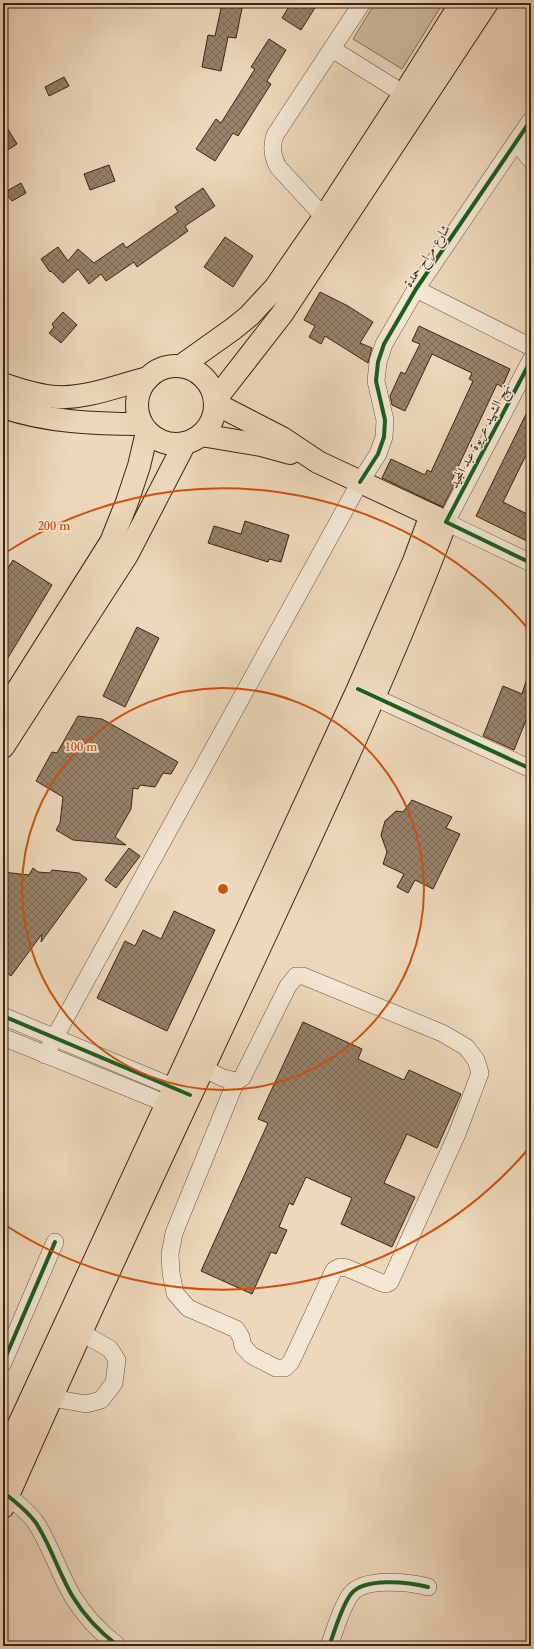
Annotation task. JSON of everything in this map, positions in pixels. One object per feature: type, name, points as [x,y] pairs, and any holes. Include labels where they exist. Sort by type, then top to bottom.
[{"type":"main road","points":[[181,366],[234,329],[262,303],[275,288],[324,217],[461,3]]},
{"type":"main road","points":[[215,402],[282,314],[487,3]]},
{"type":"main road","points":[[3,747],[127,555],[193,439],[212,421],[215,402],[213,390],[208,381],[200,373],[191,368],[169,366],[157,370],[148,378],[140,388],[137,400],[137,412],[144,428],[155,438],[164,443],[174,444],[193,439],[261,445],[318,462]]},
{"type":"main road","points":[[3,384],[26,392],[57,397],[82,396],[148,378]]},
{"type":"main road","points":[[5,1501],[42,1405],[179,1099],[366,693],[411,567],[439,518],[318,462],[282,438],[215,402]]},
{"type":"main road","points":[[3,407],[16,412],[74,422],[144,428]]},
{"type":"main road","points":[[3,713],[111,542],[139,466],[144,428]]},
{"type":"main road","points":[[3,1460],[42,1405],[82,1333],[179,1099],[203,1068],[282,876]]},
{"type":"street","points":[[324,217],[278,167],[273,159],[272,143],[275,135],[362,3]]},
{"type":"street","points":[[332,49],[404,94]]},
{"type":"street","name":"شارع مراح حمدة","points":[[45,1055],[360,482],[378,454],[384,437],[384,420],[376,381],[378,362],[384,344],[416,289],[531,120]]},
{"type":"street","points":[[516,142],[531,160]]},
{"type":"street","points":[[416,289],[531,347]]},
{"type":"street","name":"نهج الشهيد عريوة عبد المجيد","points":[[439,518],[531,360]]},
{"type":"street","points":[[439,518],[531,562]]},
{"type":"street","points":[[366,693],[531,769]]},
{"type":"street","points":[[203,1068],[223,1078],[236,1081],[242,1078],[288,986],[296,976],[303,976],[442,1033],[466,1047],[476,1060],[480,1073],[457,1134],[390,1282],[386,1284],[382,1283],[347,1268],[340,1267],[334,1270],[291,1362],[284,1368],[276,1368],[251,1355],[243,1346],[241,1337],[236,1330],[188,1308],[176,1293],[171,1273],[170,1254],[174,1233],[236,1081]]},
{"type":"street","points":[[3,1016],[54,1038],[179,1099]]},
{"type":"street","points":[[3,1037],[45,1055],[179,1099]]},
{"type":"street","points":[[3,1363],[55,1242]]},
{"type":"street","points":[[42,1405],[86,1404],[101,1400],[114,1382],[118,1360],[110,1349],[82,1333]]},
{"type":"street","points":[[5,1501],[20,1506],[36,1522],[72,1596],[100,1632],[118,1646]]},
{"type":"street","points":[[329,1646],[347,1601],[358,1587],[369,1584],[404,1583],[428,1587]]},
{"type":"shaded area","points":[[375,3],[443,3],[402,69],[353,39]]},
{"type":"building","points":[[291,3],[318,3],[301,30],[282,18]]},
{"type":"building","points":[[222,4],[242,8],[236,38],[228,37],[221,71],[202,67],[208,35],[215,36]]},
{"type":"building","points":[[269,39],[286,50],[267,81],[271,84],[238,136],[233,133],[215,161],[196,149],[216,119],[221,123],[255,69],[251,67]]},
{"type":"building","points":[[64,77],[69,86],[49,96],[45,87]]},
{"type":"building","points":[[3,121],[17,144],[3,153]]},
{"type":"building","points":[[109,165],[115,181],[90,190],[84,174]]},
{"type":"building","points":[[21,183],[26,193],[12,201],[5,192]]},
{"type":"building","points":[[203,188],[215,206],[185,226],[188,231],[137,267],[134,262],[106,281],[101,274],[89,284],[78,269],[63,283],[51,271],[50,272],[41,259],[58,247],[68,261],[78,249],[94,263],[123,243],[126,248],[178,212],[175,207]]},
{"type":"building","points":[[225,237],[253,256],[233,287],[204,267]]},
{"type":"building","points":[[320,292],[348,306],[373,322],[360,343],[372,348],[368,363],[325,336],[321,344],[309,337],[315,326],[304,320]]},
{"type":"building","points":[[63,312],[77,325],[61,343],[49,333],[54,327],[52,324]]},
{"type":"building","points":[[419,326],[510,369],[502,387],[497,384],[451,482],[455,483],[443,507],[382,478],[391,459],[425,475],[427,470],[431,472],[473,381],[469,379],[472,373],[432,354],[405,411],[392,405],[390,396],[401,372],[405,374],[420,344],[412,341]]},
{"type":"building","points":[[531,404],[531,445],[503,502],[531,516],[531,543],[476,516]]},
{"type":"building","points":[[245,521],[289,535],[281,562],[269,559],[268,562],[208,543],[214,526],[241,534]]},
{"type":"building","points":[[13,560],[52,585],[3,666],[3,576]]},
{"type":"building","points":[[137,627],[159,638],[125,707],[103,696]]},
{"type":"building","points":[[529,672],[531,672],[531,708],[514,750],[483,736],[503,686],[522,694]]},
{"type":"building","points":[[78,716],[102,719],[178,762],[171,774],[163,773],[155,787],[140,785],[138,789],[133,788],[131,809],[115,837],[126,845],[73,840],[56,830],[60,823],[63,797],[36,781],[52,752],[57,753]]},
{"type":"building","points":[[412,800],[452,817],[446,828],[460,834],[433,889],[415,880],[408,893],[397,887],[404,874],[383,864],[387,852],[381,835],[385,821],[396,811],[403,812]]},
{"type":"building","points":[[129,848],[140,856],[116,888],[105,880]]},
{"type":"building","points":[[33,868],[38,872],[50,873],[52,870],[79,873],[87,879],[41,942],[42,934],[11,976],[3,970],[3,872],[29,875]]},
{"type":"building","points":[[174,911],[215,930],[167,1031],[97,998],[125,941],[135,946],[143,930],[161,939]]},
{"type":"building","points":[[303,1022],[362,1049],[358,1059],[404,1080],[409,1070],[461,1094],[437,1148],[407,1134],[384,1183],[415,1197],[392,1247],[341,1224],[352,1198],[306,1177],[293,1205],[289,1203],[279,1227],[287,1230],[276,1254],[271,1252],[252,1294],[201,1271],[268,1123],[258,1119]]},
{"type":"cycle path","points":[[360,482],[378,454],[384,437],[385,420],[376,381],[378,362],[384,344],[416,289],[531,120]]},
{"type":"cycle path","points":[[531,360],[446,522],[531,563]]},
{"type":"cycle path","points":[[358,689],[531,769]]},
{"type":"cycle path","points":[[3,1016],[190,1095]]},
{"type":"cycle path","points":[[3,1363],[55,1242]]},
{"type":"cycle path","points":[[8,1496],[27,1512],[36,1523],[68,1588],[88,1618],[99,1630],[118,1646]]},
{"type":"cycle path","points":[[329,1646],[338,1619],[347,1599],[357,1589],[366,1585],[387,1582],[428,1587]]}]
